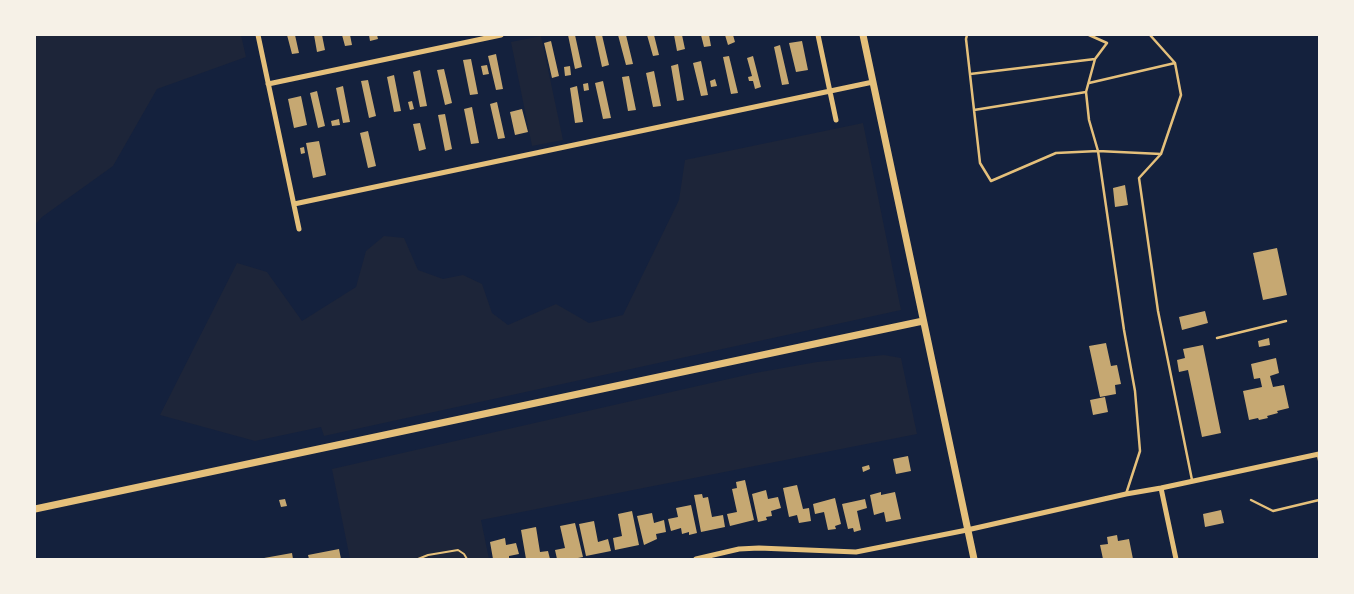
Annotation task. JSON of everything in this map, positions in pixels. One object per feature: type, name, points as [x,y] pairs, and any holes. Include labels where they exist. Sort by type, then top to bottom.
[{"type":"street","points":[[258,35],[300,228]]},
{"type":"street","points":[[268,84],[501,35]]},
{"type":"street","points":[[818,35],[836,120]]},
{"type":"street","points":[[863,35],[974,559]]},
{"type":"street","points":[[294,204],[830,93],[873,82]]},
{"type":"street","points":[[35,509],[924,320]]},
{"type":"street","points":[[696,559],[740,549],[758,548],[856,552],[967,530],[1126,494],[1319,456]]},
{"type":"street","points":[[1161,488],[1176,559]]},
{"type":"lane","points":[[967,35],[980,163],[991,181],[1056,153],[1098,151],[1161,154]]},
{"type":"lane","points":[[1089,35],[1107,43],[1095,59],[1086,92],[1089,120],[1098,151],[1124,330],[1135,391],[1140,451],[1126,494]]},
{"type":"lane","points":[[1150,35],[1175,63],[1181,95],[1161,154],[1140,178],[1158,311],[1193,481]]},
{"type":"lane","points":[[970,74],[1095,59]]},
{"type":"lane","points":[[1088,83],[1175,63]]},
{"type":"lane","points":[[974,110],[1086,92]]},
{"type":"lane","points":[[1217,338],[1286,321]]},
{"type":"lane","points":[[1251,500],[1274,511],[1319,500]]},
{"type":"path","points":[[418,559],[428,555],[458,550],[467,559]]},
{"type":"shaded area","points":[[35,35],[241,35],[246,57],[157,89],[113,166],[42,217],[35,225]]},
{"type":"shaded area","points":[[541,36],[563,140],[532,146],[511,42]]},
{"type":"shaded area","points":[[863,123],[901,310],[324,436],[321,427],[255,441],[160,415],[237,263],[267,272],[302,321],[356,287],[366,251],[384,236],[404,238],[418,270],[443,279],[463,275],[482,284],[492,313],[508,325],[556,304],[589,323],[623,315],[679,200],[685,160]]},
{"type":"shaded area","points":[[884,355],[901,358],[917,434],[481,520],[489,559],[350,559],[332,469],[755,373],[817,362]]},
{"type":"building","points":[[287,35],[295,35],[299,53],[292,54]]},
{"type":"building","points":[[314,35],[322,35],[325,50],[317,52]]},
{"type":"building","points":[[342,35],[350,35],[352,45],[345,46]]},
{"type":"building","points":[[369,35],[377,35],[378,39],[370,41]]},
{"type":"building","points":[[568,35],[575,35],[582,67],[575,69]]},
{"type":"building","points":[[595,35],[602,35],[609,65],[602,67]]},
{"type":"building","points":[[618,35],[626,35],[633,64],[626,65]]},
{"type":"building","points":[[647,35],[654,35],[659,55],[653,56]]},
{"type":"building","points":[[674,35],[682,35],[685,49],[677,51]]},
{"type":"building","points":[[701,35],[709,35],[711,46],[704,47]]},
{"type":"building","points":[[725,35],[733,35],[735,42],[728,45]]},
{"type":"building","points":[[551,41],[559,76],[552,78],[544,43]]},
{"type":"building","points":[[802,41],[808,70],[796,72],[789,43]]},
{"type":"building","points":[[780,45],[789,84],[782,85],[774,47]]},
{"type":"building","points":[[496,54],[503,89],[496,90],[488,56]]},
{"type":"building","points":[[729,56],[738,93],[731,94],[723,57]]},
{"type":"building","points":[[753,56],[761,87],[755,89],[753,81],[749,81],[748,77],[752,76],[747,58]]},
{"type":"building","points":[[471,59],[478,94],[470,95],[463,60]]},
{"type":"building","points":[[701,61],[708,95],[701,96],[693,63]]},
{"type":"building","points":[[678,64],[684,100],[677,101],[671,66]]},
{"type":"building","points":[[487,65],[489,74],[483,75],[481,66]]},
{"type":"building","points":[[570,66],[571,75],[565,76],[564,67]]},
{"type":"building","points":[[444,69],[452,103],[445,105],[437,70]]},
{"type":"building","points":[[420,70],[427,106],[420,107],[413,72]]},
{"type":"building","points":[[654,71],[661,106],[653,107],[646,73]]},
{"type":"building","points":[[394,75],[401,111],[394,112],[387,77]]},
{"type":"building","points":[[629,76],[636,110],[628,111],[622,77]]},
{"type":"building","points":[[715,79],[717,86],[711,87],[710,81]]},
{"type":"building","points":[[368,80],[376,116],[369,118],[361,81]]},
{"type":"building","points":[[603,81],[611,118],[603,119],[595,83]]},
{"type":"building","points":[[588,83],[589,90],[584,91],[583,84]]},
{"type":"building","points":[[343,86],[350,122],[343,123],[336,88]]},
{"type":"building","points":[[577,86],[583,122],[575,123],[570,88]]},
{"type":"building","points":[[317,91],[325,126],[318,128],[310,93]]},
{"type":"building","points":[[301,96],[307,125],[294,128],[288,99]]},
{"type":"building","points":[[412,101],[414,109],[410,110],[408,102]]},
{"type":"building","points":[[497,102],[505,138],[498,139],[490,104]]},
{"type":"building","points":[[472,107],[479,143],[471,144],[464,109]]},
{"type":"building","points":[[522,109],[528,132],[515,135],[510,112]]},
{"type":"building","points":[[445,114],[452,149],[445,151],[438,115]]},
{"type":"building","points":[[339,119],[340,125],[332,126],[331,121]]},
{"type":"building","points":[[420,123],[426,149],[419,151],[413,124]]},
{"type":"building","points":[[368,131],[376,166],[368,168],[360,133]]},
{"type":"building","points":[[319,141],[326,175],[313,178],[306,143]]},
{"type":"building","points":[[304,147],[305,153],[301,154],[300,148]]},
{"type":"building","points":[[1125,185],[1128,205],[1115,207],[1113,188]]},
{"type":"building","points":[[1277,248],[1287,295],[1263,300],[1253,253]]},
{"type":"building","points":[[1205,311],[1208,323],[1182,330],[1179,317]]},
{"type":"building","points":[[1269,338],[1270,345],[1259,347],[1258,341]]},
{"type":"building","points":[[1106,343],[1111,366],[1117,365],[1121,384],[1115,385],[1116,394],[1100,397],[1089,346]]},
{"type":"building","points":[[1203,345],[1221,433],[1202,437],[1188,370],[1179,372],[1177,360],[1185,358],[1183,349]]},
{"type":"building","points":[[1276,358],[1279,373],[1270,376],[1273,387],[1284,385],[1289,408],[1277,411],[1278,413],[1267,416],[1268,418],[1249,420],[1243,391],[1262,387],[1260,378],[1254,379],[1251,364]]},
{"type":"building","points":[[1105,397],[1108,412],[1093,415],[1090,400]]},
{"type":"building","points":[[908,456],[911,471],[896,474],[893,459]]},
{"type":"building","points":[[869,465],[870,469],[863,472],[862,467]]},
{"type":"building","points":[[745,480],[754,520],[730,526],[727,514],[737,512],[732,489],[737,488],[736,482]]},
{"type":"building","points":[[797,485],[803,509],[809,508],[811,521],[799,523],[797,515],[789,517],[783,488]]},
{"type":"building","points":[[766,490],[768,499],[778,497],[781,508],[771,511],[772,516],[766,517],[767,520],[758,522],[752,494]]},
{"type":"building","points":[[881,492],[881,495],[895,492],[901,519],[886,522],[884,512],[874,515],[870,495]]},
{"type":"building","points":[[702,494],[703,498],[708,497],[712,517],[723,515],[725,527],[701,532],[694,495]]},
{"type":"building","points":[[835,498],[841,524],[835,526],[836,529],[828,530],[824,512],[815,514],[813,504]]},
{"type":"building","points":[[285,499],[287,506],[281,507],[279,500]]},
{"type":"building","points":[[865,499],[867,508],[857,511],[861,530],[854,532],[853,528],[848,529],[842,504]]},
{"type":"building","points":[[691,505],[697,533],[689,535],[689,532],[682,534],[681,528],[671,531],[668,519],[678,517],[676,508]]},
{"type":"building","points":[[1221,510],[1224,523],[1205,527],[1203,514]]},
{"type":"building","points":[[632,511],[639,545],[615,550],[613,538],[622,536],[618,514]]},
{"type":"building","points":[[652,513],[654,523],[664,520],[666,532],[656,534],[657,539],[644,545],[637,516]]},
{"type":"building","points":[[594,521],[598,542],[608,539],[611,551],[586,556],[579,524]]},
{"type":"building","points":[[575,523],[583,557],[557,559],[555,550],[565,548],[560,526]]},
{"type":"building","points":[[536,527],[540,552],[548,551],[550,559],[526,559],[521,530]]},
{"type":"building","points":[[1117,535],[1118,541],[1129,539],[1133,559],[1103,559],[1100,545],[1108,544],[1107,537]]},
{"type":"building","points":[[505,538],[506,545],[516,543],[519,554],[509,556],[509,559],[493,559],[490,542]]},
{"type":"building","points":[[339,549],[341,559],[309,559],[308,555]]},
{"type":"building","points":[[292,553],[293,559],[264,559],[264,558]]}]
